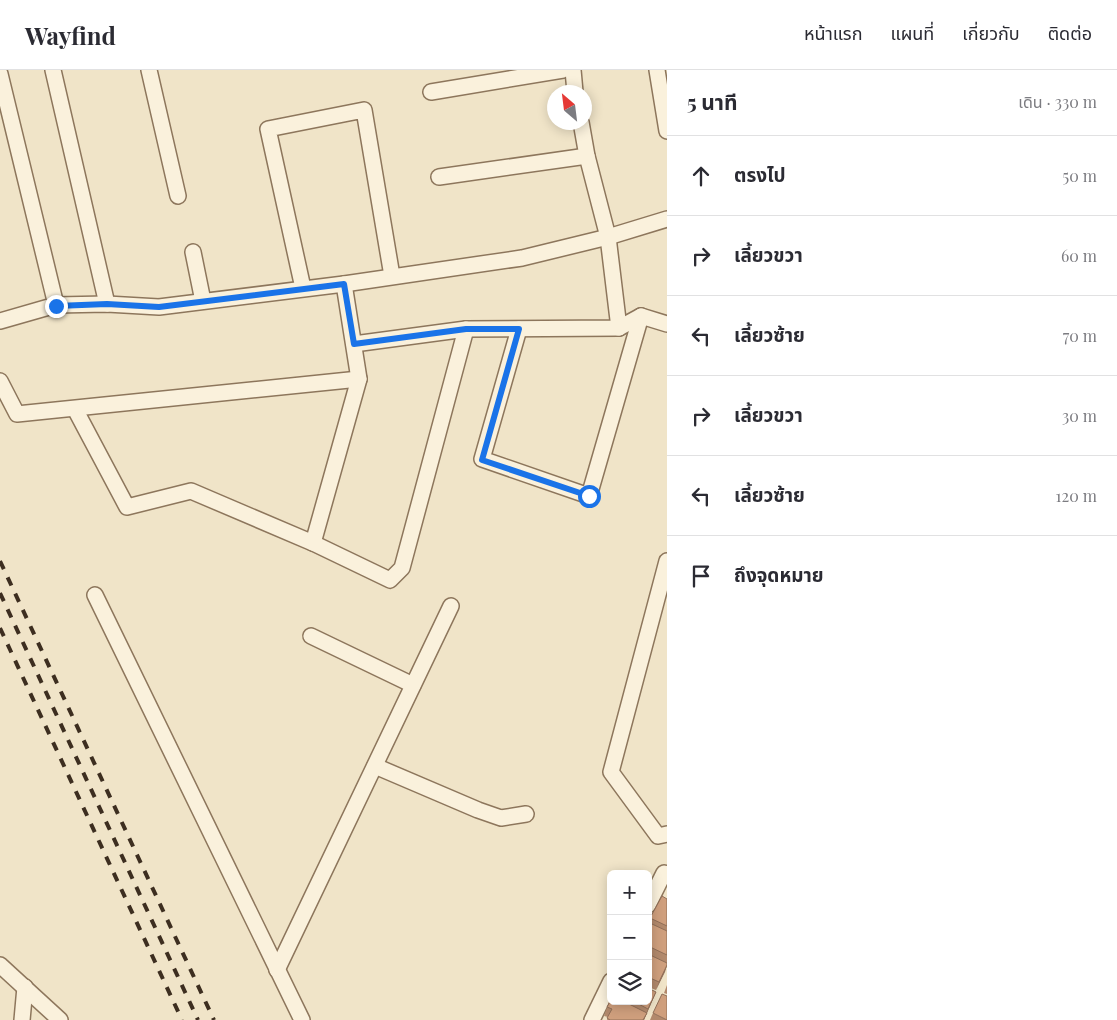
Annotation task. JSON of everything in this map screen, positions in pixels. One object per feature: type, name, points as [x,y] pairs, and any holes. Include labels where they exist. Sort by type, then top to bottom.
[{"type":"street","points":[[53,70],[107,304]]},
{"type":"street","points":[[149,70],[178,196]]},
{"type":"street","points":[[431,92],[563,70]]},
{"type":"street","points":[[573,70],[574,85]]},
{"type":"street","points":[[657,70],[667,131]]},
{"type":"street","points":[[0,74],[56,306]]},
{"type":"street","points":[[303,288],[268,129],[364,110],[392,276]]},
{"type":"street","points":[[582,130],[587,156],[608,237],[619,328]]},
{"type":"street","points":[[439,178],[587,156]]},
{"type":"street","points":[[0,321],[56,306],[107,304],[159,307],[203,300],[344,284],[522,258],[608,237],[667,219]]},
{"type":"street","points":[[193,252],[203,300]]},
{"type":"street","points":[[313,543],[359,379],[344,284]]},
{"type":"street","points":[[519,329],[482,460],[589,496],[641,316]]},
{"type":"street","points":[[354,344],[466,329],[619,328],[641,316],[667,324]]},
{"type":"street","points":[[75,409],[127,507],[191,491],[313,543],[390,580],[402,568],[466,329]]},
{"type":"street","points":[[0,381],[17,414],[359,379]]},
{"type":"street","points":[[667,560],[611,772],[658,836],[667,834]]},
{"type":"street","points":[[95,595],[302,1020]]},
{"type":"street","points":[[277,970],[451,606]]},
{"type":"street","points":[[311,636],[413,686]]},
{"type":"street","points":[[375,766],[500,818],[526,814]]},
{"type":"street","points":[[652,898],[666,874]]},
{"type":"street","points":[[0,965],[60,1020]]},
{"type":"street","points":[[22,1020],[25,987]]},
{"type":"street","points":[[592,1020],[607,990]]},
{"type":"building","points":[[662,896],[667,899],[667,926],[652,919],[652,914]]},
{"type":"building","points":[[652,924],[667,931],[667,955],[652,948]]},
{"type":"building","points":[[652,956],[667,963],[659,982],[652,979]]},
{"type":"building","points":[[652,990],[656,992],[652,1000]]},
{"type":"building","points":[[662,994],[667,996],[667,1020],[653,1013]]},
{"type":"building","points":[[608,1005],[631,1005],[647,1013],[643,1020],[610,1020],[607,1018],[612,1009],[607,1007]]},
{"type":"building","points":[[640,1005],[650,1005],[648,1009]]},
{"type":"railway","points":[[0,561],[214,1020]]},
{"type":"railway","points":[[0,593],[198,1020]]},
{"type":"railway","points":[[0,628],[182,1020]]},
{"type":"route","points":[[56,306],[107,304],[159,307],[203,300],[344,284],[354,344],[466,329],[519,329],[482,460],[589,496]]}]
